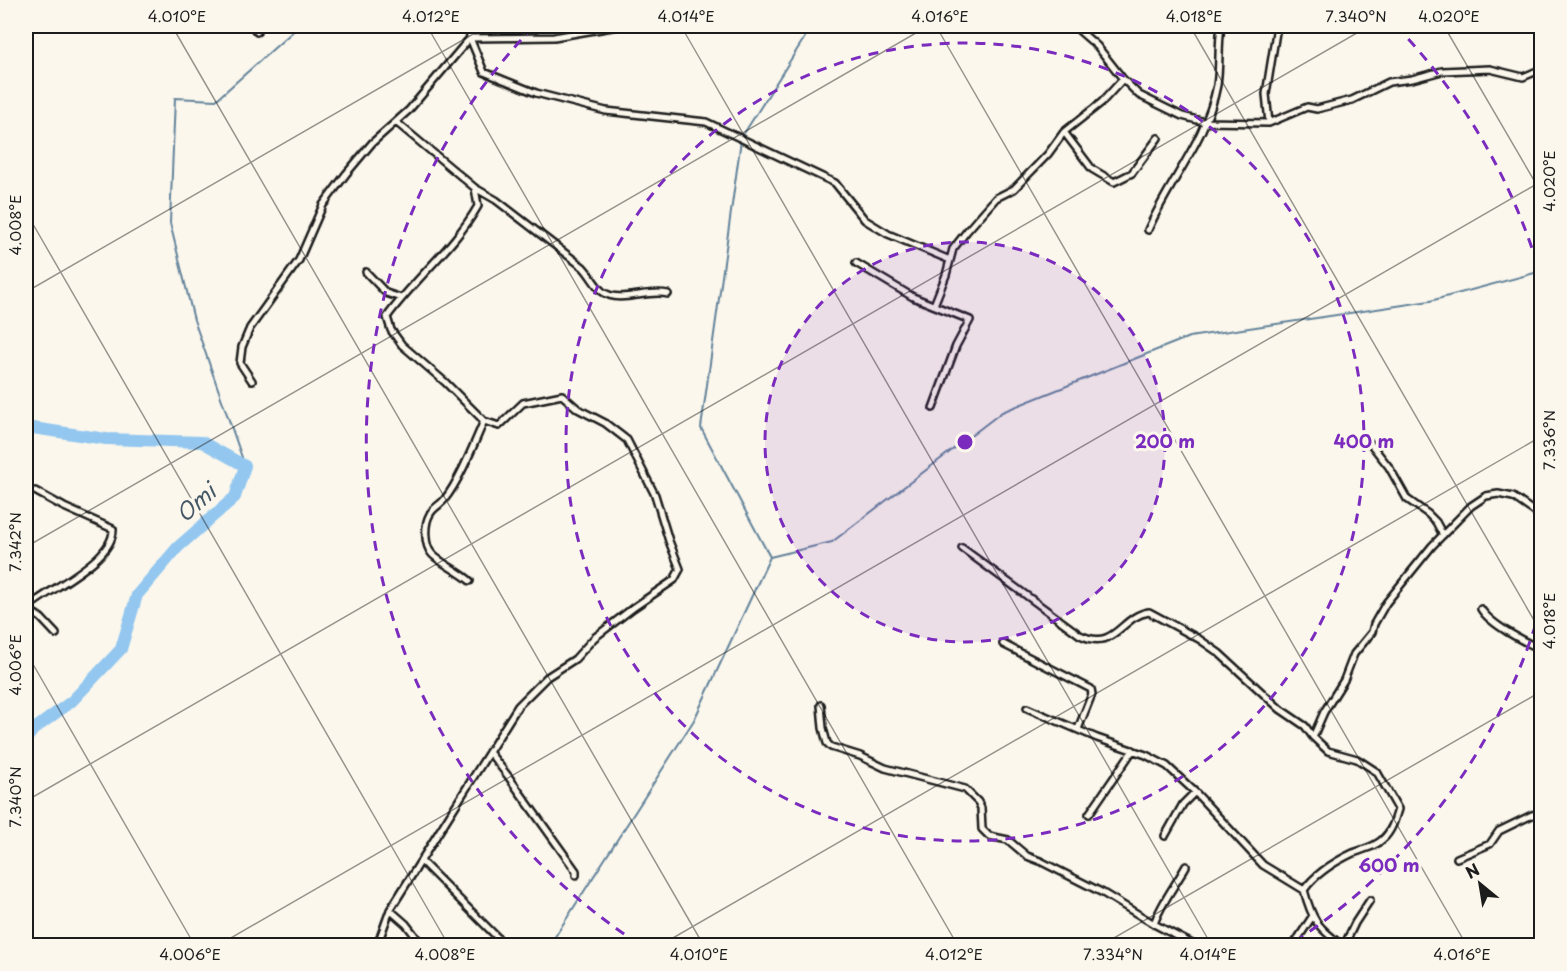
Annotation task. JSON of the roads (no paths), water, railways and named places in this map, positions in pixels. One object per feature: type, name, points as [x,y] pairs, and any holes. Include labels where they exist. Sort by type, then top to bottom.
[{"type":"street","points":[[252,26],[256,32]]},
{"type":"street","points":[[470,26],[470,38],[484,72],[536,93],[606,111],[706,122],[835,183],[865,220],[888,234],[950,260]]},
{"type":"street","points":[[252,381],[240,363],[242,347],[250,328],[299,260],[323,205],[345,174],[372,143],[409,110],[470,38],[554,37],[618,26]]},
{"type":"street","points":[[1148,230],[1159,205],[1185,164],[1205,122],[1217,85],[1221,26]]},
{"type":"street","points":[[1269,123],[1266,94],[1277,26]]},
{"type":"street","points":[[1078,27],[1098,46],[1123,79],[1139,95],[1182,116],[1205,122],[1269,123],[1307,107],[1317,109],[1352,100],[1389,82],[1412,79],[1434,72],[1490,69],[1523,77],[1542,69]]},
{"type":"street","points":[[934,305],[953,249],[996,198],[1014,189],[1048,154],[1064,132],[1102,102],[1123,79]]},
{"type":"street","points":[[396,122],[475,188],[496,200],[583,267],[602,291],[615,298],[652,292],[668,294]]},
{"type":"street","points":[[1064,132],[1092,169],[1114,182],[1132,173],[1158,138]]},
{"type":"street","points":[[377,945],[390,910],[512,714],[547,677],[575,659],[594,638],[674,580],[680,569],[669,541],[656,495],[627,440],[605,423],[578,409],[562,395],[523,403],[499,426],[484,421],[445,382],[402,345],[391,330],[387,317],[401,298],[466,228],[478,206],[475,188]]},
{"type":"street","points":[[855,263],[913,297],[970,320],[956,346],[933,408]]},
{"type":"street","points":[[366,272],[386,293],[401,298]]},
{"type":"street","points":[[470,581],[458,570],[433,556],[428,549],[427,523],[430,513],[444,500],[460,475],[484,421]]},
{"type":"street","points":[[1371,443],[1389,467],[1407,500],[1428,514],[1436,522],[1443,535]]},
{"type":"street","points":[[35,491],[113,529],[113,536],[82,572],[26,609],[41,618],[56,634]]},
{"type":"street","points":[[1313,737],[1324,712],[1344,680],[1354,654],[1372,632],[1386,603],[1404,579],[1471,506],[1486,496],[1498,494],[1513,497],[1542,517]]},
{"type":"street","points":[[962,548],[1080,635],[1089,639],[1108,638],[1139,615],[1149,612],[1199,639],[1219,653],[1281,709],[1305,726],[1328,751],[1357,759],[1377,772],[1398,809],[1394,824],[1384,838],[1370,848],[1353,853],[1328,866],[1312,878],[1304,890]]},
{"type":"street","points":[[1481,609],[1487,618],[1527,643],[1542,649]]},
{"type":"street","points":[[1003,644],[1091,689],[1092,694],[1078,729]]},
{"type":"street","points":[[821,705],[823,728],[827,743],[831,747],[860,756],[885,768],[965,789],[978,802],[981,808],[982,829],[989,836],[1008,840],[1027,856],[1103,893],[1184,943],[1196,945]]},
{"type":"street","points":[[1027,708],[1097,738],[1146,755],[1167,766],[1195,792],[1263,865],[1304,890],[1312,917],[1327,934],[1343,945],[1354,923],[1370,900]]},
{"type":"street","points":[[1089,814],[1133,750]]},
{"type":"street","points":[[489,752],[557,842],[576,874]]},
{"type":"street","points":[[1165,836],[1183,804],[1195,792]]},
{"type":"street","points":[[1457,858],[1490,844],[1499,831],[1532,815],[1542,813]]},
{"type":"street","points":[[421,861],[506,945]]},
{"type":"street","points":[[1154,924],[1159,909],[1186,866]]},
{"type":"street","points":[[390,910],[406,924],[423,945]]},
{"type":"street","points":[[1293,945],[1312,917]]},
{"type":"waterway","points":[[245,466],[194,320],[170,223],[175,98],[216,100],[299,26]]},
{"type":"waterway","points":[[743,135],[812,26]]},
{"type":"waterway","points":[[549,946],[694,720],[770,557],[701,428],[741,140]]},
{"type":"waterway","points":[[770,557],[832,542],[1002,412],[1189,337],[1430,301],[1542,271]]},
{"type":"waterway","name":"Omi","points":[[26,427],[106,439],[202,442],[245,466],[235,497],[178,547],[137,595],[121,649],[72,701],[33,730],[26,739]]}]
